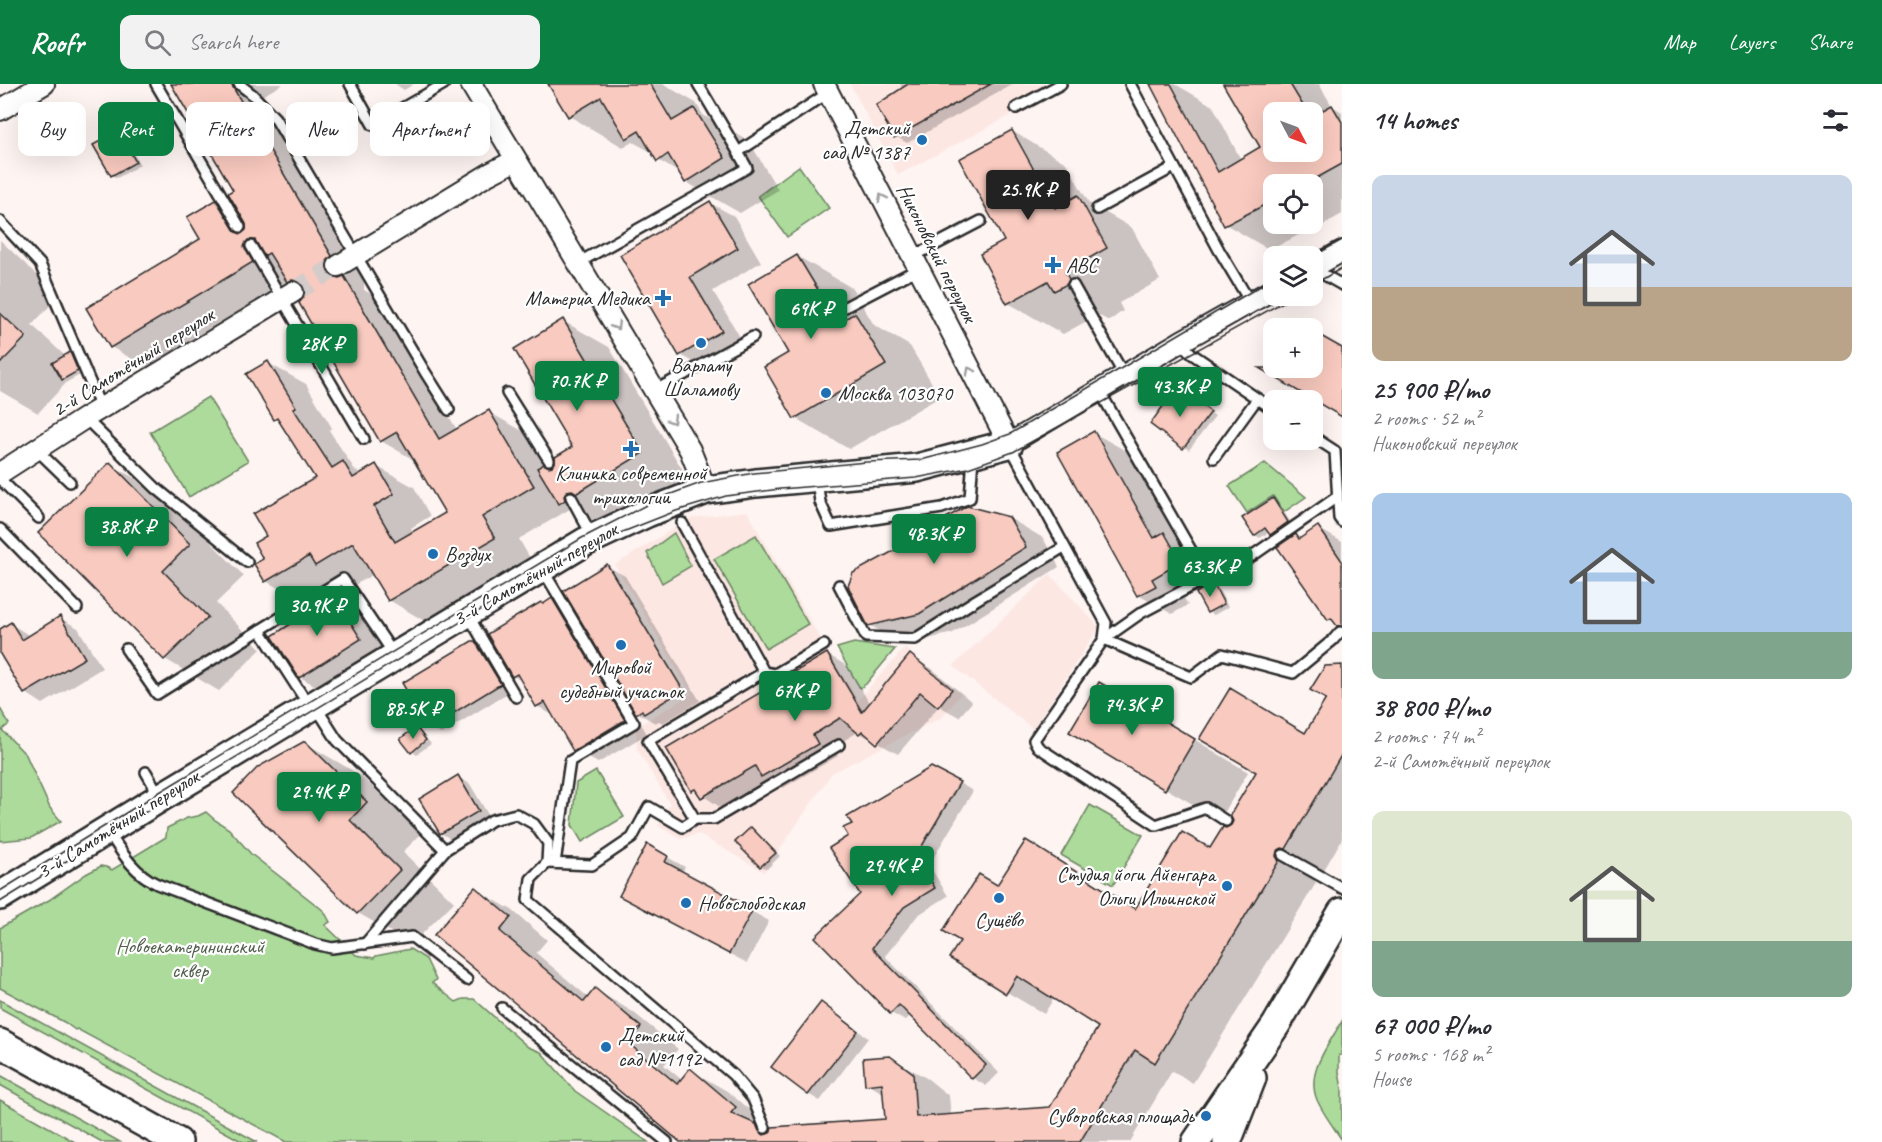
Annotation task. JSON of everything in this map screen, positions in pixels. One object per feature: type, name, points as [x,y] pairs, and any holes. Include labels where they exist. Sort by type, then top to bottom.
[{"type":"street","points":[[0,110],[44,84]]},
{"type":"street","points":[[471,84],[690,450],[706,490]]},
{"type":"street","name":"Никоновский переулок","points":[[826,88],[1009,444]]},
{"type":"street","points":[[338,266],[516,160]]},
{"type":"street","points":[[1323,262],[1342,251]]},
{"type":"street","name":"3-й Самотёчный переулок","points":[[0,896],[161,797],[309,700],[395,656],[594,538],[647,513],[706,490],[917,468],[1009,444],[1263,295]]},
{"type":"street","name":"2-й Самотёчный переулок","points":[[0,473],[93,413],[288,296]]},
{"type":"street","points":[[1196,1142],[1276,1025],[1342,912]]},
{"type":"street","points":[[1227,1142],[1276,1025]]},
{"type":"street","points":[[0,1043],[178,1142]]},
{"type":"lane","points":[[156,84],[240,227]]},
{"type":"lane","points":[[239,84],[275,118],[449,410]]},
{"type":"lane","points":[[350,84],[374,124],[444,84]]},
{"type":"lane","points":[[578,263],[747,168],[698,84]]},
{"type":"lane","points":[[1016,108],[1061,84]]},
{"type":"lane","points":[[1130,84],[1250,302]]},
{"type":"lane","points":[[738,152],[826,88]]},
{"type":"lane","points":[[1097,209],[1174,167]]},
{"type":"lane","points":[[0,221],[40,264],[93,413],[156,488],[247,561]]},
{"type":"lane","points":[[845,307],[981,221]]},
{"type":"lane","points":[[251,246],[288,296],[363,439]]},
{"type":"lane","points":[[1323,274],[1342,285]]},
{"type":"lane","points":[[1073,285],[1124,375]]},
{"type":"lane","points":[[654,391],[753,337]]},
{"type":"lane","points":[[1180,342],[1192,354],[1263,403]]},
{"type":"lane","points":[[1099,390],[1207,578]]},
{"type":"lane","points":[[507,393],[549,460]]},
{"type":"lane","points":[[1214,458],[1257,399]]},
{"type":"lane","points":[[1323,443],[1335,451],[1339,518],[1342,522]]},
{"type":"lane","points":[[1009,444],[1106,623],[1104,639]]},
{"type":"lane","points":[[37,450],[70,482]]},
{"type":"lane","points":[[816,478],[820,502],[831,526],[942,508],[970,498],[973,453]]},
{"type":"lane","points":[[0,479],[39,518]]},
{"type":"lane","points":[[571,497],[594,538]]},
{"type":"lane","points":[[1226,821],[1206,808],[1156,825],[1038,747],[1034,740],[1104,639],[1141,613],[1252,556],[1337,497]]},
{"type":"lane","points":[[682,523],[764,672]]},
{"type":"lane","points":[[0,529],[77,608]]},
{"type":"lane","points":[[839,585],[866,637],[915,639],[1064,547]]},
{"type":"lane","points":[[542,567],[634,723],[570,761],[551,863],[531,879],[528,900],[733,1075],[753,1099],[765,1128]]},
{"type":"lane","points":[[126,649],[157,694],[343,579],[395,656]]},
{"type":"lane","points":[[466,613],[516,697]]},
{"type":"lane","points":[[260,630],[337,740],[444,850]]},
{"type":"lane","points":[[1104,639],[1191,677],[1222,654],[1293,673],[1340,632]]},
{"type":"lane","points":[[695,819],[648,741],[764,672],[775,674],[824,645]]},
{"type":"lane","points":[[551,863],[592,865],[632,838],[649,807],[683,826],[695,819],[714,819],[839,745]]},
{"type":"lane","points":[[146,772],[161,797]]},
{"type":"lane","points":[[365,944],[444,850],[492,820],[516,814],[534,824],[548,843],[551,863]]},
{"type":"lane","points":[[108,830],[134,869],[144,878],[157,884],[315,944],[332,948],[412,937],[467,980]]},
{"type":"lane","points":[[1283,855],[1342,888]]},
{"type":"lane","points":[[502,1008],[667,1142]]},
{"type":"shaded area","name":"Детский сад № 1387","points":[[850,84],[1052,84],[1032,104],[898,175]]},
{"type":"shaded area","points":[[747,511],[858,700],[905,648],[961,694],[942,717],[832,773],[764,872],[698,834],[681,839],[658,826],[670,804],[637,749],[636,727],[692,694],[615,565],[692,518]]},
{"type":"shaded area","points":[[1050,574],[1099,627],[1033,729],[953,666]]},
{"type":"green space","points":[[799,166],[829,208],[787,237],[758,196]]},
{"type":"green space","points":[[208,397],[248,461],[189,497],[150,432]]},
{"type":"green space","points":[[1265,463],[1306,497],[1284,512],[1273,496],[1247,513],[1229,486]]},
{"type":"green space","points":[[674,533],[691,566],[662,583],[647,553]]},
{"type":"green space","points":[[756,535],[808,624],[766,649],[714,559]]},
{"type":"green space","points":[[854,643],[895,649],[860,688],[837,648]]},
{"type":"green space","points":[[0,708],[9,724],[2,730],[26,755],[50,808],[61,821],[31,838],[0,841]]},
{"type":"green space","points":[[596,771],[624,817],[582,842],[572,825],[576,783]]},
{"type":"green space","points":[[1090,805],[1143,835],[1113,885],[1061,855]]},
{"type":"green space","name":"Новоекатерининский сквер","points":[[206,812],[229,829],[251,854],[324,911],[330,922],[325,925],[356,955],[374,958],[410,949],[426,959],[436,980],[432,983],[456,1002],[463,999],[474,999],[528,1047],[541,1052],[575,1091],[648,1142],[286,1142],[0,988],[0,928],[101,866],[112,870],[166,837],[167,828]]},
{"type":"green space","points":[[0,1000],[257,1142],[243,1142],[0,1008]]},
{"type":"green space","points":[[1342,1021],[1342,1055],[1339,1055],[1339,1072],[1342,1089],[1342,1140],[1319,1104],[1314,1082],[1319,1061]]},
{"type":"green space","points":[[0,1075],[120,1142],[102,1142],[0,1085]]},
{"type":"green space","points":[[0,1100],[75,1142],[0,1142]]},
{"type":"building","points":[[171,84],[231,84],[242,102],[186,102],[186,110]]},
{"type":"building","points":[[548,84],[650,84],[672,121],[694,108],[725,158],[685,183],[668,154],[657,162],[639,131],[626,139],[601,97],[568,117]]},
{"type":"building","points":[[908,84],[991,84],[894,138],[876,105]]},
{"type":"building","points":[[1150,84],[1171,84],[1218,172],[1260,147],[1223,84],[1290,84],[1301,102],[1263,102],[1263,162],[1323,162],[1323,110],[1332,105],[1342,122],[1342,164],[1323,175],[1263,174],[1263,206],[1224,226]]},
{"type":"building","points":[[1012,130],[1055,208],[1078,195],[1107,248],[1065,272],[1069,279],[1067,284],[1054,291],[1048,281],[1007,304],[980,254],[1004,241],[959,159]]},
{"type":"building","points":[[98,142],[98,154],[93,145]]},
{"type":"building","points":[[99,156],[133,156],[136,162],[111,176]]},
{"type":"building","points":[[213,156],[273,156],[332,256],[327,261],[328,272],[333,277],[344,276],[439,439],[489,410],[534,486],[482,517],[495,538],[388,601],[353,543],[315,566],[309,556],[265,582],[254,564],[263,559],[254,543],[266,536],[253,514],[315,478],[277,418],[274,420],[246,374],[268,361],[296,407],[293,408],[332,468],[343,461],[353,478],[376,464],[394,494],[374,506],[395,542],[445,513],[397,432],[380,442],[299,303],[304,297],[303,286],[298,281],[287,282],[269,253],[264,256],[255,240],[248,240],[244,247],[253,262],[110,348],[86,308],[200,239],[187,217],[216,200],[235,231],[241,234],[246,230],[246,224],[228,193],[233,190]]},
{"type":"building","points":[[710,201],[738,248],[690,277],[722,331],[679,356],[620,255]]},
{"type":"building","points":[[797,255],[838,323],[855,313],[886,365],[794,419],[764,367],[788,353],[748,284]]},
{"type":"building","points":[[0,313],[26,337],[0,364]]},
{"type":"building","points":[[563,319],[643,453],[577,493],[572,490],[567,491],[564,496],[565,500],[559,504],[537,468],[544,464],[552,466],[555,463],[555,457],[572,447],[514,349]]},
{"type":"building","points":[[1323,337],[1342,348],[1342,417],[1323,406],[1323,390],[1296,390],[1276,378],[1323,378]]},
{"type":"building","points":[[70,352],[78,371],[62,380],[52,363]]},
{"type":"building","points":[[1177,387],[1211,412],[1183,449],[1150,424]]},
{"type":"building","points":[[1094,431],[1154,538],[1164,532],[1181,562],[1152,579],[1156,586],[1137,596],[1057,452]]},
{"type":"building","points":[[110,462],[190,544],[163,571],[208,617],[164,660],[38,533]]},
{"type":"building","points":[[1273,498],[1288,522],[1270,535],[1265,528],[1254,536],[1242,518]]},
{"type":"building","points":[[967,506],[1009,517],[1026,547],[919,614],[868,626],[848,586],[853,573]]},
{"type":"building","points":[[1318,526],[1342,561],[1342,626],[1337,626],[1331,618],[1328,620],[1277,547],[1296,534],[1299,539]]},
{"type":"building","points":[[607,564],[683,690],[644,714],[642,710],[636,714],[563,591]]},
{"type":"building","points":[[1213,583],[1224,604],[1207,613],[1196,593]]},
{"type":"building","points":[[334,596],[361,639],[299,678],[272,636]]},
{"type":"building","points":[[552,598],[625,720],[573,751],[545,702],[536,707],[517,674],[512,677],[487,634],[541,602],[543,604]]},
{"type":"building","points":[[60,616],[85,658],[24,694],[0,654],[0,629],[11,622],[22,640]]},
{"type":"building","points":[[475,641],[501,684],[429,728],[402,683]]},
{"type":"building","points":[[827,653],[862,712],[910,654],[952,689],[938,707],[920,692],[877,744],[862,731],[859,734],[840,718],[813,735],[818,744],[761,777],[755,766],[701,798],[695,789],[691,791],[666,748]]},
{"type":"building","points":[[1342,665],[1342,754],[1286,849],[1282,848],[1277,851],[1276,856],[1279,861],[1155,1063],[1135,1050],[1080,1142],[680,1142],[434,935],[475,887],[511,917],[500,931],[584,1002],[595,988],[641,1027],[628,1043],[677,1084],[690,1068],[736,1107],[731,1113],[756,1124],[764,1135],[770,1133],[772,1127],[885,1119],[882,1083],[865,1085],[863,1058],[890,1056],[913,1073],[916,1117],[1050,1107],[1098,1027],[1017,976],[1006,994],[949,958],[960,941],[943,931],[979,874],[997,885],[1026,840],[1135,909],[1182,832],[1210,848],[1223,827],[1231,825],[1233,821],[1230,815],[1256,772],[1199,739],[1230,688],[1305,733],[1326,699],[1310,690],[1325,666]]},
{"type":"building","points":[[1099,682],[1195,739],[1165,790],[1069,732]]},
{"type":"building","points":[[416,727],[426,740],[411,753],[400,739]]},
{"type":"building","points":[[305,741],[367,802],[350,820],[400,870],[357,914],[233,793],[258,767]]},
{"type":"building","points":[[931,767],[960,782],[916,856],[935,888],[904,907],[872,948],[986,1065],[972,1079],[899,1005],[890,1014],[815,937],[860,894],[829,848],[848,836],[843,828],[852,824],[847,817]]},
{"type":"building","points":[[458,775],[479,811],[440,834],[419,799]]},
{"type":"building","points":[[751,827],[776,853],[760,867],[735,842]]},
{"type":"building","name":"Новослободская","points":[[647,844],[668,856],[665,862],[753,909],[729,954],[619,896]]},
{"type":"building","points":[[821,1002],[858,1031],[808,1095],[771,1067]]},
{"type":"tunnel","points":[[293,292],[338,266]]},
{"type":"tram line","points":[[1323,251],[1342,240]]},
{"type":"tram line","points":[[1323,279],[1342,268]]},
{"type":"tram line","points":[[0,891],[158,793],[582,538],[660,498],[701,483],[754,473],[866,462],[921,460],[982,444],[1010,434],[1263,284]]},
{"type":"tram line","points":[[0,902],[587,546],[676,511],[726,496],[780,489],[916,478],[968,468],[1013,452],[1276,306]]},
{"type":"place","name":"Детский сад № 1387","points":[[922,140]]},
{"type":"place","name":"ABC","points":[[1053,265]]},
{"type":"place","name":"Материа Медика","points":[[663,298]]},
{"type":"place","name":"Варламу Шаламову","points":[[701,343]]},
{"type":"place","name":"Москва 103070","points":[[826,393]]},
{"type":"place","name":"Клиника современной трихологии","points":[[631,449]]},
{"type":"place","name":"Воздух","points":[[433,554]]},
{"type":"place","name":"Мировой судебный участок","points":[[621,645]]},
{"type":"place","name":"Студия йоги Айенгара Ольги Ильинской","points":[[1227,886]]},
{"type":"place","name":"Сущёво","points":[[999,898]]},
{"type":"place","name":"Новослободская","points":[[686,903]]},
{"type":"place","name":"Детский сад №1192","points":[[606,1047]]},
{"type":"place","name":"Суворовская площадь","points":[[1206,1116]]}]
